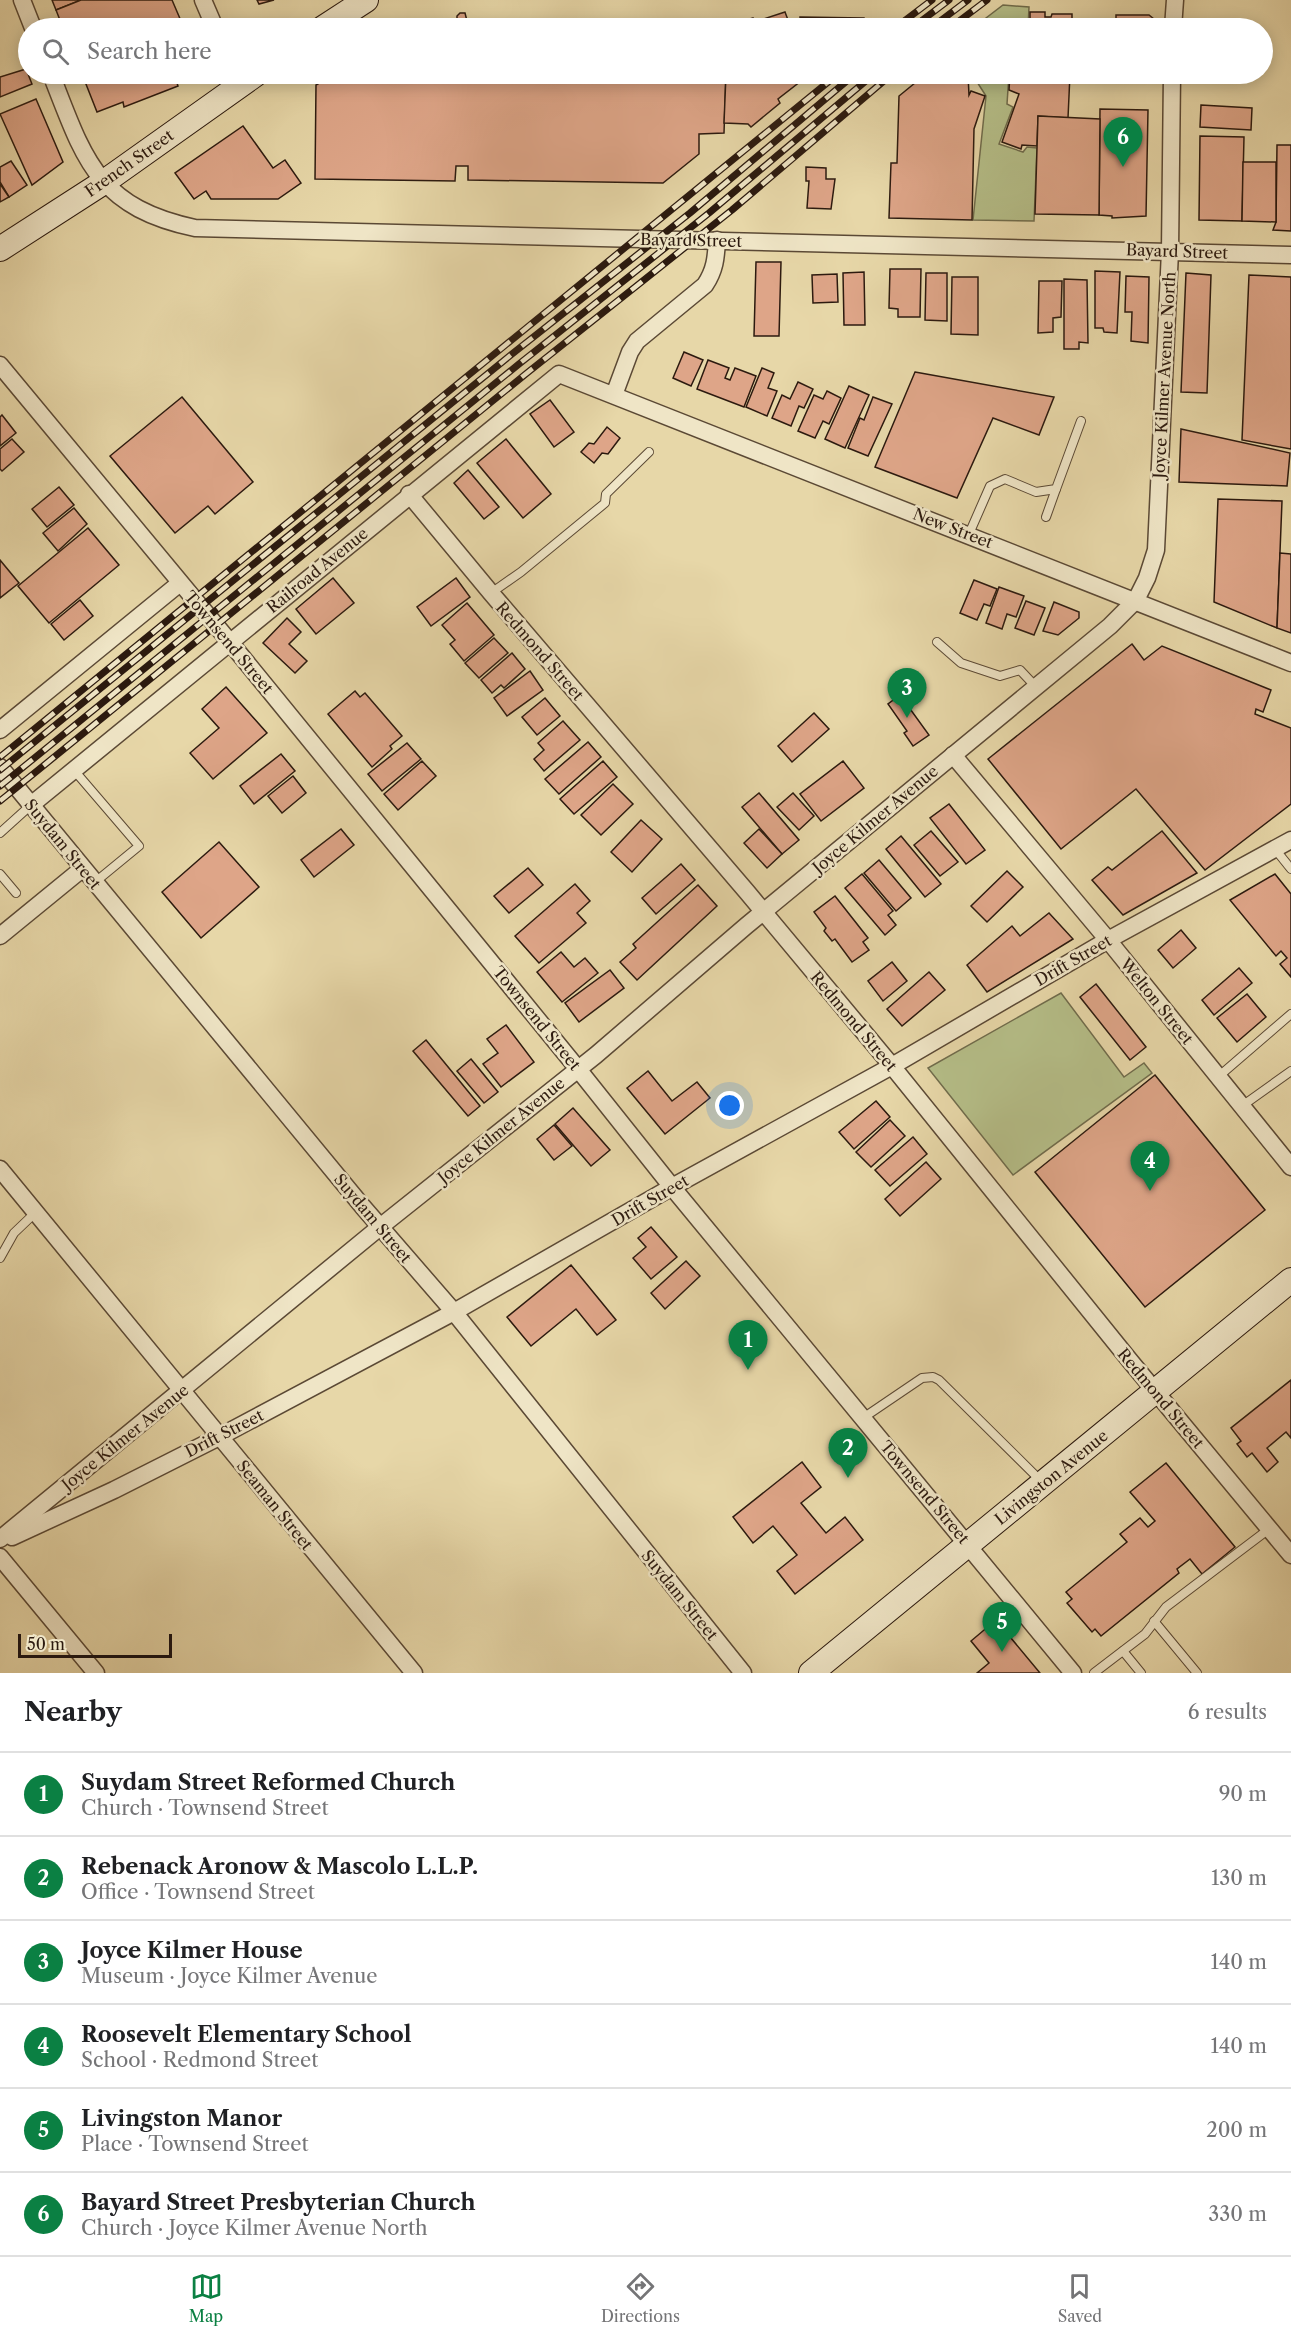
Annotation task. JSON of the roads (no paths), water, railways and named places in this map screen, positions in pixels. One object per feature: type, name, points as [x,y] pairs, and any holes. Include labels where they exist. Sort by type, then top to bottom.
[{"type":"main road","points":[[338,18],[366,0]]},
{"type":"main road","name":"French Street","points":[[0,249],[104,182],[234,84]]},
{"type":"main road","name":"Livingston Avenue","points":[[811,1673],[1291,1280]]},
{"type":"street","points":[[22,0],[29,18]]},
{"type":"street","points":[[203,0],[211,18]]},
{"type":"street","points":[[1174,18],[1175,0]]},
{"type":"street","name":"Bayard Street","points":[[55,84],[81,150],[91,168],[117,196],[136,208],[169,222],[195,228],[1291,255]]},
{"type":"street","name":"Joyce Kilmer Avenue North","points":[[1136,600],[1147,578],[1156,550],[1170,251],[1172,84]]},
{"type":"street","points":[[614,395],[630,352],[637,341],[705,285],[716,265],[717,240]]},
{"type":"street","name":"Townsend Street","points":[[0,365],[229,641],[672,1187],[1073,1673]]},
{"type":"street","name":"Railroad Avenue","points":[[31,805],[409,494],[559,374],[614,395]]},
{"type":"street","name":"New Street","points":[[614,395],[1291,663]]},
{"type":"street","name":"Redmond Street","points":[[409,494],[490,593],[892,1066],[1291,1555]]},
{"type":"street","points":[[0,730],[180,583]]},
{"type":"street","name":"Joyce Kilmer Avenue","points":[[0,1540],[380,1227],[578,1069],[763,912],[1110,626],[1136,600]]},
{"type":"street","name":"Welton Street","points":[[953,755],[1108,940],[1291,1167]]},
{"type":"street","name":"Suydam Street","points":[[0,767],[380,1227],[454,1312],[743,1673]]},
{"type":"street","name":"Drift Street","points":[[0,1540],[114,1490],[454,1312],[672,1187],[892,1066],[1108,940],[1291,840]]},
{"type":"street","points":[[0,936],[82,869]]},
{"type":"street","name":"Seaman Street","points":[[0,1169],[414,1673]]},
{"type":"street","points":[[0,1557],[96,1673]]},
{"type":"lane","points":[[1046,517],[1081,421]]},
{"type":"lane","points":[[490,593],[521,572],[605,503],[606,494],[649,452]]},
{"type":"lane","points":[[969,534],[990,486],[1005,479],[1036,492],[1056,489]]},
{"type":"lane","points":[[936,642],[961,663],[1000,676],[1020,670],[1036,687]]},
{"type":"lane","points":[[74,769],[139,846],[94,883]]},
{"type":"lane","points":[[0,833],[31,805]]},
{"type":"lane","points":[[1275,849],[1291,869]]},
{"type":"lane","points":[[0,874],[16,893]]},
{"type":"lane","points":[[1218,1077],[1291,1014]]},
{"type":"lane","points":[[1242,1106],[1291,1071]]},
{"type":"lane","points":[[0,1258],[14,1233],[36,1212]]},
{"type":"lane","points":[[863,1418],[922,1378],[933,1377],[939,1380],[1043,1483]]},
{"type":"lane","points":[[1094,1673],[1145,1634],[1166,1607],[1269,1528]]},
{"type":"lane","points":[[1154,1621],[1197,1673]]},
{"type":"lane","points":[[1122,1651],[1141,1673]]},
{"type":"railway","points":[[908,18],[932,0]]},
{"type":"railway","points":[[925,18],[949,0]]},
{"type":"railway","points":[[944,18],[968,0]]},
{"type":"railway","points":[[963,18],[987,0]]},
{"type":"railway","points":[[0,757],[826,84]]},
{"type":"railway","points":[[0,770],[512,354],[690,213],[843,84]]},
{"type":"railway","points":[[0,786],[519,364],[709,213],[862,84]]},
{"type":"railway","points":[[0,801],[527,373],[732,210],[880,84]]},
{"type":"place","name":"Bayard Street Presbyterian Church","points":[[1123,167]]},
{"type":"place","name":"Joyce Kilmer House","points":[[907,718]]},
{"type":"place","name":"Roosevelt Elementary School","points":[[1150,1191]]},
{"type":"place","name":"Suydam Street Reformed Church","points":[[748,1370]]},
{"type":"place","name":"Rebenack Aronow & Mascolo L.L.P.","points":[[848,1478]]},
{"type":"place","name":"Livingston Manor","points":[[1002,1652]]}]
